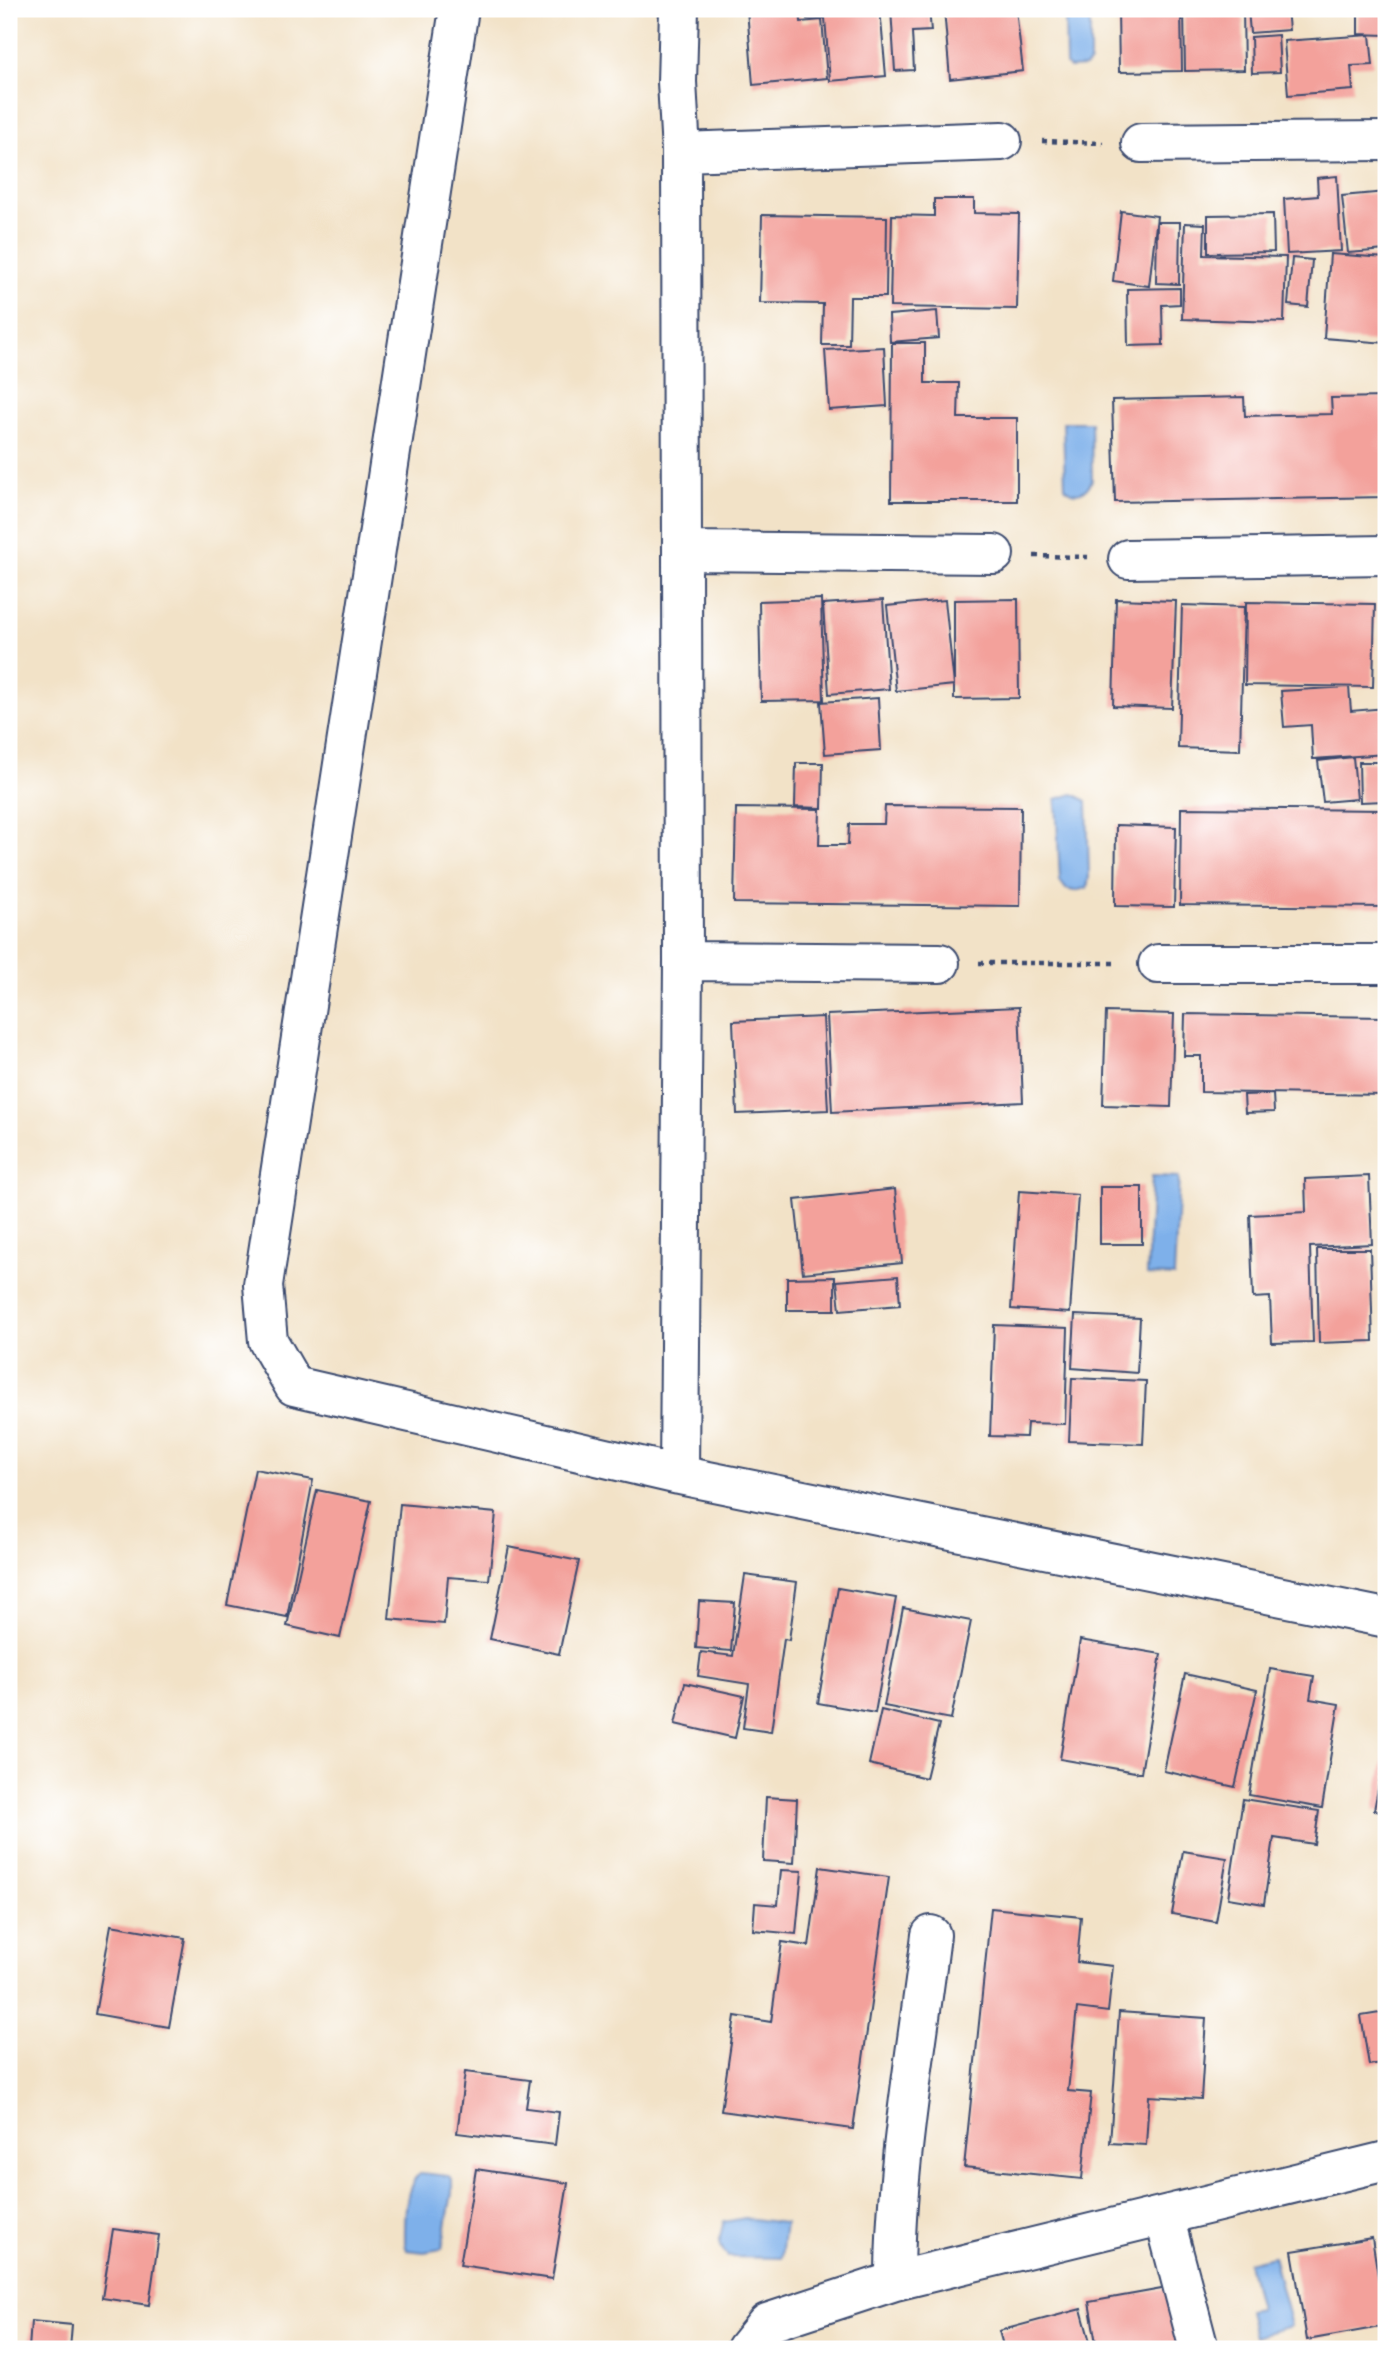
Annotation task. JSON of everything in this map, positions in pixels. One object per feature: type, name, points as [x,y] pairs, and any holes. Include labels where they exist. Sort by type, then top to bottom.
[{"type":"street","points":[[459,9],[263,1285],[268,1341],[294,1386],[679,1475],[1386,1618]]},
{"type":"street","points":[[679,9],[677,82],[681,152],[683,961],[679,1475]]},
{"type":"street","points":[[681,152],[1002,141]]},
{"type":"street","points":[[1141,144],[1386,141]]},
{"type":"street","points":[[681,551],[994,554]]},
{"type":"street","points":[[1128,559],[1386,555]]},
{"type":"street","points":[[683,961],[940,962]]},
{"type":"street","points":[[1158,964],[1386,964]]},
{"type":"street","points":[[895,2281],[895,2239],[931,1935]]},
{"type":"street","points":[[746,2349],[767,2323],[895,2281],[1386,2161]]},
{"type":"street","points":[[1164,2216],[1199,2349]]},
{"type":"path","points":[[1002,141],[1141,144]]},
{"type":"path","points":[[994,554],[1128,559]]},
{"type":"path","points":[[940,962],[1158,964]]},
{"type":"water","points":[[1065,9],[1090,9],[1090,62],[1085,67],[1069,68],[1066,64]]},
{"type":"water","points":[[1063,422],[1091,422],[1092,480],[1087,488],[1077,493],[1065,487]]},
{"type":"water","points":[[1073,794],[1087,801],[1089,877],[1087,888],[1074,891],[1066,889],[1060,881],[1056,799]]},
{"type":"water","points":[[1152,1176],[1179,1177],[1174,1276],[1147,1275]]},
{"type":"water","points":[[420,2173],[448,2176],[452,2179],[442,2249],[424,2252],[407,2250],[405,2244],[405,2216],[410,2187]]},
{"type":"water","points":[[745,2218],[785,2223],[781,2258],[728,2257],[720,2241],[724,2222]]},
{"type":"water","points":[[1273,2256],[1291,2326],[1254,2336],[1248,2311],[1259,2309],[1248,2262]]},
{"type":"building","points":[[747,9],[800,9],[801,22],[822,20],[827,78],[753,85]]},
{"type":"building","points":[[806,9],[880,9],[886,76],[830,81],[825,18],[807,19]]},
{"type":"building","points":[[891,9],[929,9],[931,31],[912,32],[914,70],[895,71]]},
{"type":"building","points":[[944,9],[1016,9],[1023,71],[950,79]]},
{"type":"building","points":[[1118,9],[1181,9],[1182,71],[1119,72]]},
{"type":"building","points":[[1184,9],[1243,9],[1244,70],[1185,71]]},
{"type":"building","points":[[1248,9],[1287,9],[1289,30],[1250,33]]},
{"type":"building","points":[[1358,9],[1386,9],[1386,35],[1358,34]]},
{"type":"building","points":[[1278,35],[1280,72],[1252,73],[1251,37]]},
{"type":"building","points":[[1370,35],[1373,65],[1351,66],[1353,90],[1288,95],[1284,41]]},
{"type":"building","points":[[1337,176],[1341,251],[1287,254],[1284,199],[1318,196],[1317,178]]},
{"type":"building","points":[[1386,192],[1386,250],[1348,253],[1342,196]]},
{"type":"building","points":[[934,199],[974,199],[974,213],[1019,214],[1017,309],[890,307],[892,215],[934,216]]},
{"type":"building","points":[[1121,211],[1157,216],[1149,286],[1113,281]]},
{"type":"building","points":[[1273,214],[1274,252],[1208,253],[1208,215]]},
{"type":"building","points":[[762,215],[887,217],[886,297],[850,297],[849,345],[822,345],[823,304],[760,303]]},
{"type":"building","points":[[1157,222],[1180,222],[1179,284],[1156,283]]},
{"type":"building","points":[[1185,223],[1205,224],[1204,255],[1286,257],[1284,322],[1182,319]]},
{"type":"building","points":[[1330,254],[1386,258],[1386,343],[1324,338]]},
{"type":"building","points":[[1292,258],[1312,260],[1308,307],[1288,305]]},
{"type":"building","points":[[1180,288],[1180,304],[1162,305],[1163,345],[1128,346],[1127,289]]},
{"type":"building","points":[[937,311],[939,338],[890,342],[889,315]]},
{"type":"building","points":[[892,343],[925,343],[925,383],[959,383],[958,418],[1017,418],[1017,501],[891,501]]},
{"type":"building","points":[[884,347],[887,406],[829,410],[825,350]]},
{"type":"building","points":[[1244,397],[1245,416],[1332,414],[1331,398],[1386,397],[1386,497],[1115,502],[1112,400]]},
{"type":"building","points":[[821,599],[824,700],[761,701],[759,601]]},
{"type":"building","points":[[1018,599],[1019,698],[954,699],[954,600]]},
{"type":"building","points":[[1116,599],[1176,601],[1172,708],[1113,706]]},
{"type":"building","points":[[883,600],[889,689],[829,694],[823,604]]},
{"type":"building","points":[[945,600],[954,685],[896,691],[887,606]]},
{"type":"building","points":[[1246,602],[1375,604],[1373,687],[1245,685]]},
{"type":"building","points":[[1182,605],[1244,607],[1240,750],[1178,748]]},
{"type":"building","points":[[1349,687],[1351,711],[1386,708],[1386,754],[1313,759],[1311,725],[1284,727],[1281,691]]},
{"type":"building","points":[[878,698],[881,750],[825,754],[821,702]]},
{"type":"building","points":[[1353,757],[1357,799],[1323,802],[1318,761]]},
{"type":"building","points":[[1359,762],[1385,762],[1385,801],[1360,802]]},
{"type":"building","points":[[796,763],[823,763],[822,808],[795,807]]},
{"type":"building","points":[[885,806],[1021,807],[1020,906],[734,903],[736,808],[820,809],[819,845],[848,845],[849,824],[884,824]]},
{"type":"building","points":[[1181,808],[1386,810],[1386,907],[1180,905]]},
{"type":"building","points":[[1116,825],[1176,827],[1174,907],[1115,906]]},
{"type":"building","points":[[1019,1007],[1023,1102],[832,1112],[827,1015]]},
{"type":"building","points":[[1106,1012],[1174,1014],[1171,1107],[1103,1105]]},
{"type":"building","points":[[1185,1014],[1386,1017],[1386,1095],[1201,1092],[1201,1056],[1184,1056]]},
{"type":"building","points":[[823,1017],[828,1110],[737,1114],[733,1021]]},
{"type":"building","points":[[1273,1094],[1274,1112],[1245,1113],[1244,1095]]},
{"type":"building","points":[[1369,1176],[1372,1244],[1310,1247],[1313,1342],[1272,1343],[1270,1297],[1253,1298],[1250,1215],[1306,1212],[1305,1179]]},
{"type":"building","points":[[1100,1187],[1142,1187],[1142,1244],[1100,1244]]},
{"type":"building","points":[[895,1189],[902,1263],[803,1273],[795,1200]]},
{"type":"building","points":[[1019,1191],[1078,1195],[1070,1313],[1011,1309]]},
{"type":"building","points":[[1317,1249],[1370,1249],[1373,1341],[1319,1343]]},
{"type":"building","points":[[898,1276],[900,1305],[840,1310],[837,1281]]},
{"type":"building","points":[[835,1277],[835,1310],[787,1310],[787,1278]]},
{"type":"building","points":[[1075,1315],[1140,1318],[1137,1373],[1072,1368]]},
{"type":"building","points":[[994,1325],[1068,1328],[1065,1424],[1027,1423],[1026,1437],[990,1436]]},
{"type":"building","points":[[1072,1378],[1146,1381],[1143,1444],[1069,1441]]},
{"type":"building","points":[[255,1469],[313,1480],[287,1617],[227,1605]]},
{"type":"building","points":[[317,1490],[371,1501],[340,1638],[287,1626]]},
{"type":"building","points":[[400,1504],[496,1513],[489,1580],[448,1577],[444,1624],[389,1619]]},
{"type":"building","points":[[509,1547],[579,1561],[559,1654],[490,1639]]},
{"type":"building","points":[[745,1575],[797,1582],[789,1640],[784,1639],[771,1732],[743,1728],[749,1684],[698,1676],[701,1652],[733,1656]]},
{"type":"building","points":[[838,1588],[896,1598],[875,1713],[818,1703]]},
{"type":"building","points":[[699,1601],[735,1603],[731,1651],[696,1648]]},
{"type":"building","points":[[903,1608],[971,1621],[951,1719],[884,1706]]},
{"type":"building","points":[[1080,1640],[1161,1654],[1141,1773],[1060,1759]]},
{"type":"building","points":[[1270,1669],[1314,1676],[1310,1699],[1339,1704],[1322,1808],[1249,1795]]},
{"type":"building","points":[[1185,1674],[1257,1690],[1235,1787],[1164,1771]]},
{"type":"building","points":[[685,1683],[744,1696],[735,1738],[675,1724]]},
{"type":"building","points":[[881,1710],[939,1724],[926,1778],[869,1764]]},
{"type":"building","points":[[1386,1753],[1386,1812],[1374,1810]]},
{"type":"building","points":[[766,1797],[797,1799],[794,1863],[763,1861]]},
{"type":"building","points":[[1243,1799],[1319,1811],[1314,1844],[1274,1838],[1264,1904],[1228,1898]]},
{"type":"building","points":[[1183,1851],[1227,1858],[1216,1922],[1172,1914]]},
{"type":"building","points":[[820,1867],[889,1877],[853,2129],[721,2111],[735,2016],[771,2022],[782,1942],[809,1946]]},
{"type":"building","points":[[781,1870],[802,1871],[796,1934],[753,1930],[755,1903],[778,1905]]},
{"type":"building","points":[[991,1908],[1081,1917],[1077,1962],[1113,1966],[1108,2012],[1077,2008],[1068,2091],[1091,2093],[1082,2179],[964,2167]]},
{"type":"building","points":[[111,1925],[185,1938],[169,2027],[95,2014]]},
{"type":"building","points":[[1119,2012],[1206,2018],[1201,2099],[1149,2096],[1146,2145],[1110,2143]]},
{"type":"building","points":[[1386,2012],[1386,2062],[1369,2065],[1361,2016]]},
{"type":"building","points":[[465,2072],[530,2080],[526,2108],[559,2112],[555,2145],[457,2133]]},
{"type":"building","points":[[476,2169],[568,2183],[552,2279],[460,2265]]},
{"type":"building","points":[[113,2229],[159,2235],[149,2305],[102,2298]]},
{"type":"building","points":[[1372,2238],[1386,2326],[1307,2340],[1292,2251]]},
{"type":"building","points":[[1173,2287],[1184,2349],[1097,2349],[1089,2302]]},
{"type":"building","points":[[1081,2309],[1092,2349],[1004,2349],[999,2331]]},
{"type":"building","points":[[31,2321],[72,2325],[70,2349],[29,2349]]},
{"type":"building","points":[[961,2342],[963,2349],[920,2349],[920,2348]]}]
